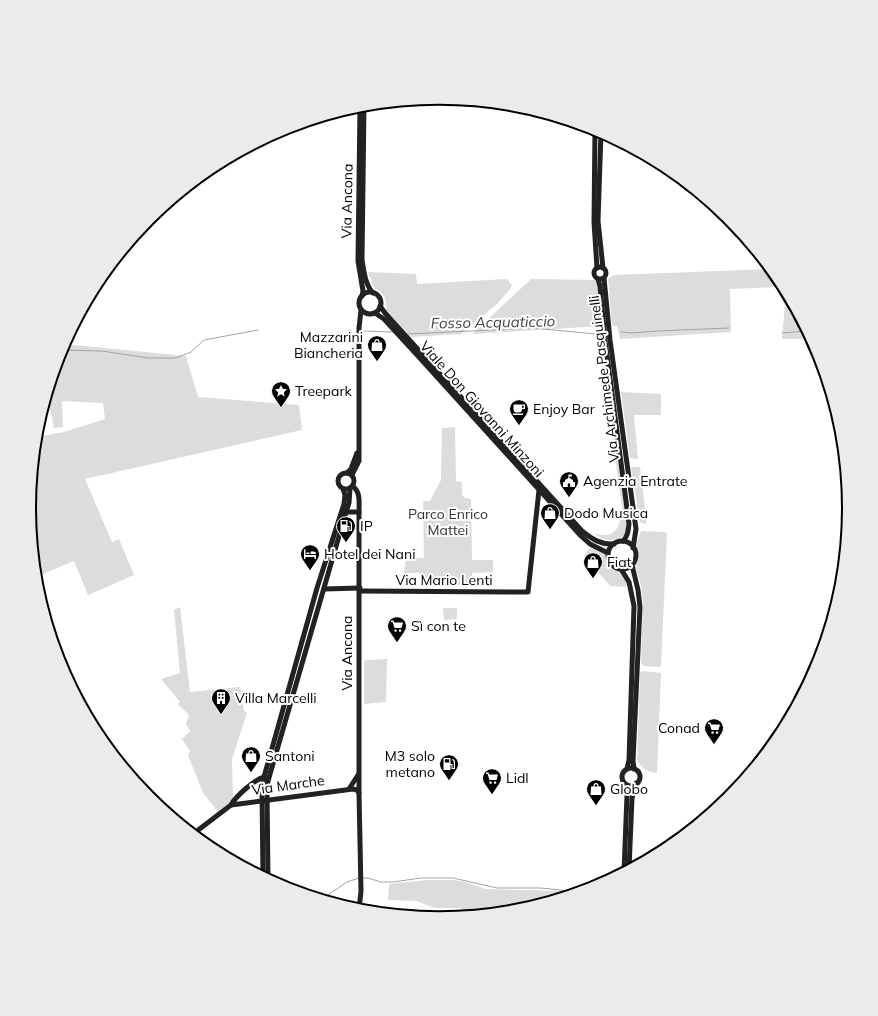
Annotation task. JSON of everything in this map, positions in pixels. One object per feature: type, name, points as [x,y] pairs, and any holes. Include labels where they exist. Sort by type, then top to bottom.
[{"type":"main road","name":"Via Ancona","points":[[364,112],[362,260],[365,278],[370,290],[373,293]]},
{"type":"main road","name":"Via Ancona","points":[[360,113],[358,261],[363,291],[362,296]]},
{"type":"main road","name":"Via Archimede Pasquinelli","points":[[595,137],[594,222],[600,268]]},
{"type":"main road","name":"Via Archimede Pasquinelli","points":[[601,140],[598,221],[600,268],[594,274],[598,279],[600,286],[604,340],[629,524],[628,533],[623,542]]},
{"type":"main road","name":"Via Archimede Pasquinelli","points":[[600,268],[606,271],[604,278],[610,340],[636,529],[633,548]]},
{"type":"main road","name":"Via Archimede Pasquinelli","points":[[598,279],[604,278]]},
{"type":"main road","points":[[350,474],[358,461],[359,328],[361,310],[359,303],[362,296],[366,293],[373,293],[379,297],[381,302],[380,306],[359,328]]},
{"type":"main road","name":"Viale Don Giovanni Minzoni","points":[[380,306],[384,313],[579,528],[598,542],[614,544],[623,542]]},
{"type":"main road","points":[[361,310],[365,313],[372,313]]},
{"type":"main road","name":"Viale Don Giovanni Minzoni","points":[[372,313],[384,319],[581,536],[590,544],[608,553],[610,562],[617,568],[621,569],[629,582],[634,606],[629,760],[627,769],[622,775],[627,788],[624,865]]},
{"type":"main road","points":[[263,870],[264,776],[317,588],[344,504],[345,495],[343,489],[339,486],[338,479],[342,473],[350,474]]},
{"type":"main road","points":[[268,872],[264,801],[268,781],[349,502],[351,487],[354,482],[350,474]]},
{"type":"main road","name":"Via Ancona","points":[[351,487],[356,489],[359,496],[360,903]]},
{"type":"main road","points":[[343,489],[351,487]]},
{"type":"main road","name":"Via Mario Lenti","points":[[324,588],[360,590],[528,592],[539,490]]},
{"type":"main road","points":[[346,512],[359,512]]},
{"type":"main road","points":[[623,542],[629,543],[633,548],[635,556],[632,565],[638,590],[640,607],[633,761],[634,769],[637,771],[639,776],[632,798],[629,863]]},
{"type":"main road","points":[[608,553],[614,544]]},
{"type":"main road","points":[[621,569],[632,565]]},
{"type":"main road","points":[[627,769],[634,769]]},
{"type":"main road","points":[[349,789],[359,774]]},
{"type":"main road","name":"Via Marche","points":[[197,830],[230,805],[257,780],[264,776]]},
{"type":"main road","points":[[624,782],[632,786],[636,783]]},
{"type":"main road","name":"Via Marche","points":[[230,805],[349,789],[355,789],[359,793]]},
{"type":"green space","points":[[763,269],[776,287],[730,289],[731,332],[620,339],[617,326],[612,326],[608,279],[614,275]]},
{"type":"green space","points":[[368,272],[416,274],[417,284],[507,279],[512,285],[497,304],[461,334],[411,337],[386,310],[384,296],[374,288]]},
{"type":"green space","points":[[531,279],[597,280],[602,326],[472,334]]},
{"type":"green space","points":[[785,301],[804,339],[782,339]]},
{"type":"green space","points":[[71,345],[186,356],[198,397],[299,405],[302,430],[85,479],[112,542],[119,539],[134,575],[88,595],[74,561],[42,575],[39,561],[36,508],[39,455],[43,436],[64,432],[105,419],[103,403],[62,401],[63,427],[54,428],[50,406],[57,378]]},
{"type":"green space","points":[[621,392],[661,394],[661,415],[634,415],[638,459],[630,458]]},
{"type":"green space","points":[[610,415],[612,415],[614,432],[618,438],[627,526],[625,535],[613,540],[601,538],[594,533],[605,535],[613,532],[619,525],[621,514],[623,514],[610,419],[607,419]]},
{"type":"green space","name":"Parco Enrico Mattei","points":[[455,427],[456,481],[462,482],[462,495],[465,498],[471,499],[472,560],[493,560],[493,572],[472,573],[472,586],[424,584],[424,573],[404,573],[406,558],[424,558],[423,501],[430,501],[441,480],[442,428]]},
{"type":"green space","points":[[631,467],[640,467],[646,524],[640,522]]},
{"type":"green space","points":[[641,531],[665,532],[667,534],[661,665],[659,667],[644,666],[641,663],[643,603],[641,585],[635,565],[639,554],[636,544]]},
{"type":"green space","points":[[591,547],[605,553],[607,562],[611,566],[621,570],[628,583],[627,586],[610,586],[599,573],[598,569],[602,565],[598,561],[595,563],[590,561],[584,555]]},
{"type":"green space","points":[[180,607],[190,692],[240,687],[244,711],[247,713],[232,759],[233,799],[218,812],[203,793],[188,755],[190,751],[182,739],[190,731],[186,724],[189,715],[178,704],[180,702],[161,679],[180,673],[174,610]]},
{"type":"green space","points":[[443,608],[457,608],[457,619],[444,620]]},
{"type":"green space","points":[[387,659],[386,702],[364,704],[364,662],[366,660]]},
{"type":"green space","points":[[642,671],[661,673],[657,773],[645,770],[637,760],[640,673]]},
{"type":"green space","points":[[427,880],[453,880],[466,882],[486,889],[562,892],[492,908],[461,910],[461,908],[435,908],[416,901],[388,900],[389,884]]},
{"type":"waterway","name":"Fosso Acquaticcio","points":[[408,334],[533,328],[601,334]]},
{"type":"waterway","name":"Fosso Acquaticcio","points":[[621,332],[632,333],[729,328]]},
{"type":"waterway","name":"Fosso Acquaticcio","points":[[69,350],[102,351],[148,358],[176,358],[191,352],[204,340],[258,330]]},
{"type":"waterway","points":[[364,331],[392,332]]},
{"type":"waterway","name":"Fosso Acquaticcio","points":[[782,333],[801,332]]},
{"type":"waterway","points":[[328,895],[347,882],[359,878]]},
{"type":"waterway","points":[[363,878],[381,882],[421,878],[453,878],[497,888],[541,888],[567,891]]},
{"type":"place","name":"Mazzarini Biancheria","points":[[377,362]]},
{"type":"place","name":"Treepark","points":[[281,408]]},
{"type":"place","name":"Enjoy Bar","points":[[519,426]]},
{"type":"place","name":"Agenzia Entrate","points":[[569,498]]},
{"type":"place","name":"Dodo Musica","points":[[550,530]]},
{"type":"place","name":"IP","points":[[346,543]]},
{"type":"place","name":"Hotel dei Nani","points":[[310,571]]},
{"type":"place","name":"Fiat","points":[[593,579]]},
{"type":"place","name":"Sì con te","points":[[397,643]]},
{"type":"place","name":"Villa Marcelli","points":[[221,715]]},
{"type":"place","name":"Conad","points":[[714,745]]},
{"type":"place","name":"Santoni","points":[[251,773]]},
{"type":"place","name":"M3 solo metano","points":[[449,781]]},
{"type":"place","name":"Lidl","points":[[492,795]]},
{"type":"place","name":"Globo","points":[[596,806]]}]
